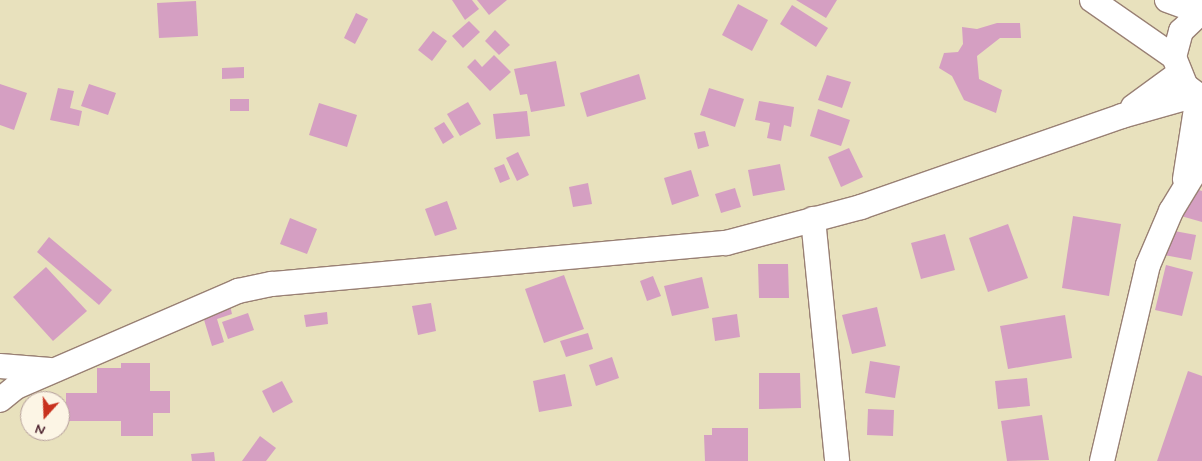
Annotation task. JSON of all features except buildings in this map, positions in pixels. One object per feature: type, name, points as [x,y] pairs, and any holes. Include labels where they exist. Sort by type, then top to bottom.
[{"type":"street","points":[[1092,0],[1176,65],[1199,97],[1184,186]]},
{"type":"street","points":[[1122,116],[1176,65],[1181,31],[1201,12],[1167,0]]},
{"type":"street","points":[[0,400],[16,386],[196,308],[272,284],[726,243],[813,219],[1122,116],[1199,97]]},
{"type":"street","points":[[1102,461],[1148,265],[1184,186],[1202,160]]},
{"type":"street","points":[[813,219],[837,461]]},
{"type":"street","points":[[0,366],[54,370]]}]
